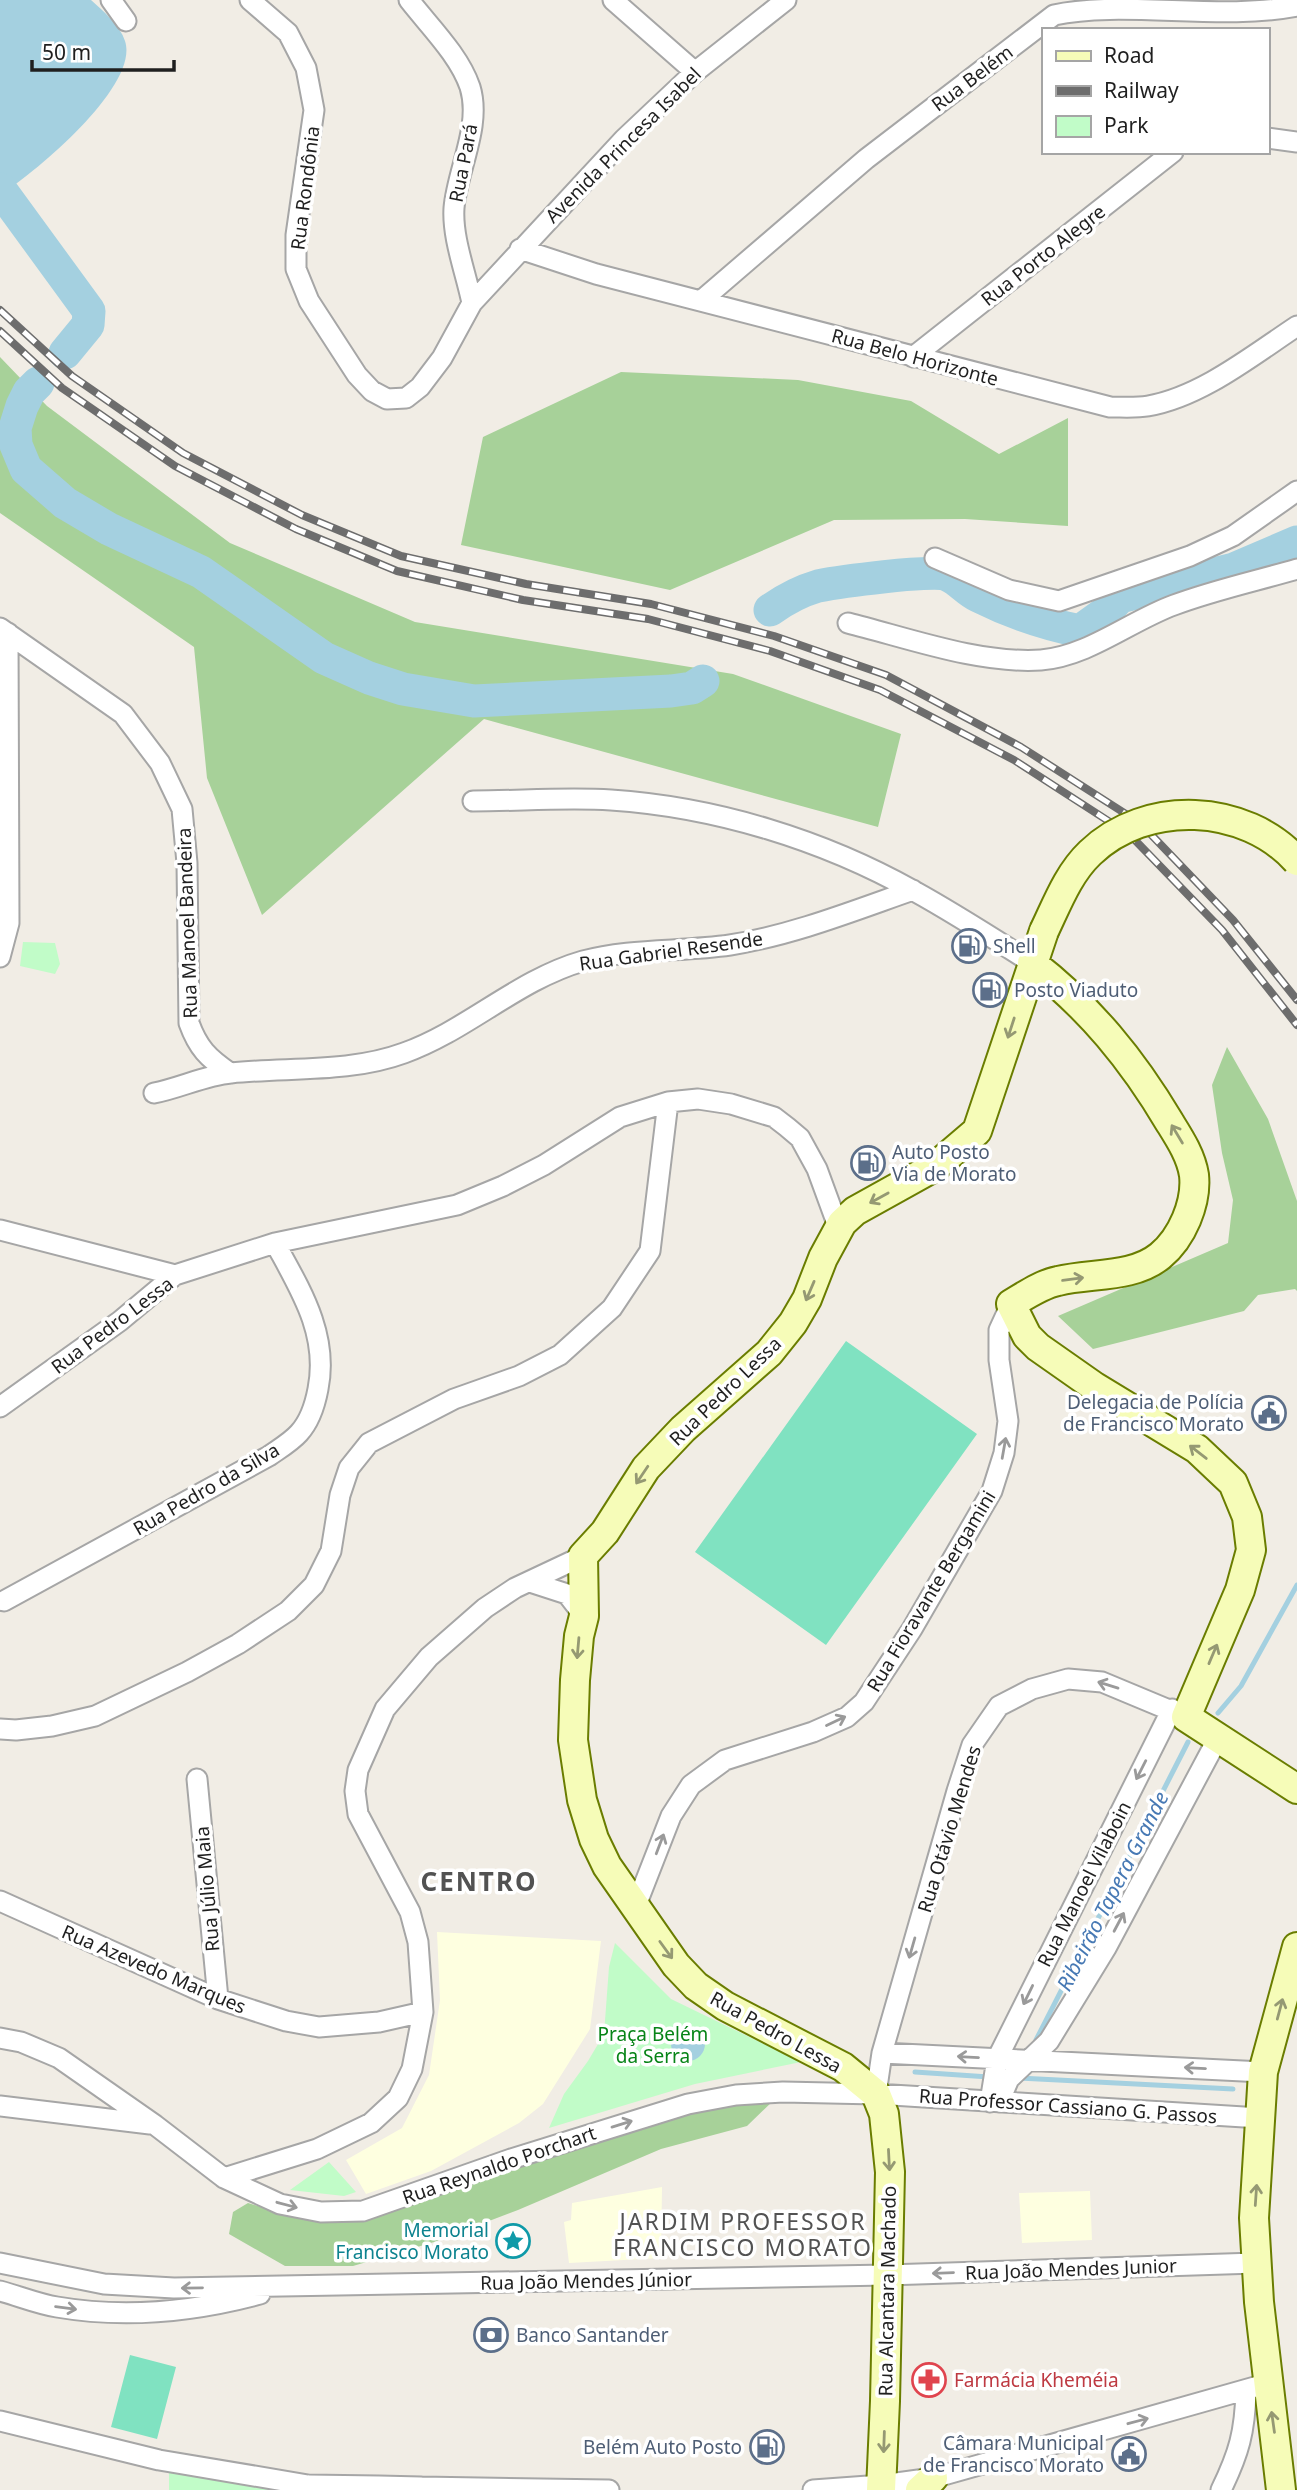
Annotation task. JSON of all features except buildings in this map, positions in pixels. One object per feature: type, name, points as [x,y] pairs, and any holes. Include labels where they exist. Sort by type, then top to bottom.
[{"type":"main road","points":[[839,1229],[855,1211],[936,1166],[977,1131],[1044,931],[1066,885],[1089,853],[1142,820],[1174,814],[1215,817],[1258,830],[1297,861]]},
{"type":"main road","points":[[1032,962],[1084,1007],[1144,1078],[1188,1153],[1194,1175],[1194,1197],[1181,1233],[1161,1255],[1139,1269],[1056,1281],[1011,1304],[1027,1336],[1038,1347],[1095,1387],[1197,1449],[1233,1483],[1247,1517],[1251,1550],[1240,1590],[1179,1713],[1297,1789]]},
{"type":"main road","name":"Rua Pedro Lessa","points":[[839,1229],[793,1323],[769,1353],[683,1429],[646,1468],[605,1532],[583,1556],[584,1615],[576,1669],[573,1740],[582,1800],[594,1839],[607,1866],[676,1965],[696,1986],[725,2006],[843,2067],[876,2094]]},
{"type":"main road","points":[[1281,2490],[1257,2386],[1254,2218],[1263,2072],[1297,1947]]},
{"type":"main road","name":"Rua Alcantara Machado","points":[[876,2094],[884,2114],[890,2172],[882,2488]]},
{"type":"street","points":[[111,0],[126,21]]},
{"type":"street","name":"Rua Rondônia","points":[[250,0],[288,33],[306,68],[314,110],[296,234],[296,269],[309,301],[357,375],[372,391],[387,398],[406,398],[421,387],[442,358],[472,303]]},
{"type":"street","name":"Rua Pará","points":[[409,0],[455,59],[470,88],[473,111],[457,184],[454,212],[472,303]]},
{"type":"street","points":[[613,0],[695,72]]},
{"type":"street","name":"Avenida Princesa Isabel","points":[[472,303],[624,139],[695,72],[786,0]]},
{"type":"street","name":"Rua Belém","points":[[702,300],[866,159],[1054,15],[1068,8],[1113,0],[1266,11],[1297,6]]},
{"type":"street","points":[[1269,138],[1297,142]]},
{"type":"street","name":"Rua Porto Alegre","points":[[913,357],[1170,154]]},
{"type":"street","name":"Rua Belo Horizonte","points":[[520,249],[596,274],[1110,407],[1147,406],[1176,399],[1218,377],[1297,326]]},
{"type":"street","points":[[935,558],[1009,590],[1059,601],[1191,556],[1233,537],[1297,491]]},
{"type":"street","points":[[848,623],[997,659],[1042,660],[1078,651],[1175,604],[1297,569]]},
{"type":"street","points":[[0,957],[9,923],[4,630]]},
{"type":"street","name":"Rua Manoel Bandeira","points":[[4,630],[123,714],[160,763],[182,809],[187,863],[189,1023],[195,1041],[210,1059],[230,1073]]},
{"type":"street","points":[[473,801],[611,800],[679,809],[759,826],[824,848],[913,890],[1032,962]]},
{"type":"street","name":"Rua Gabriel Resende","points":[[155,1093],[230,1073],[375,1062],[425,1045],[524,985],[585,960],[729,945],[779,935],[913,890]]},
{"type":"street","name":"Rua Pedro Lessa","points":[[0,1407],[120,1321],[175,1275],[275,1243],[457,1205],[544,1165],[620,1117],[668,1102],[698,1099],[731,1104],[774,1117],[800,1138],[817,1169],[839,1229]]},
{"type":"street","points":[[0,1729],[52,1726],[96,1716],[187,1672],[238,1644],[288,1611],[314,1585],[331,1551],[340,1495],[349,1468],[369,1443],[454,1399],[519,1376],[559,1355],[612,1308],[650,1251],[668,1102]]},
{"type":"street","points":[[1,1232],[175,1275]]},
{"type":"street","name":"Rua Pedro da Silva","points":[[4,1601],[269,1456],[298,1434],[309,1420],[322,1373],[321,1344],[303,1294],[275,1243]]},
{"type":"street","name":"Rua Fioravante Bergamini","points":[[635,1908],[671,1816],[691,1784],[724,1760],[813,1732],[847,1717],[864,1702],[912,1629],[992,1492],[1004,1452],[1008,1421],[999,1360],[999,1330],[1011,1304]]},
{"type":"street","points":[[225,2178],[317,2149],[371,2123],[398,2098],[412,2069],[423,2012],[418,1942],[410,1912],[358,1814],[355,1791],[358,1770],[385,1709],[429,1657],[485,1608],[515,1588],[583,1556]]},
{"type":"street","points":[[530,1582],[567,1594],[584,1615]]},
{"type":"street","name":"Rua Otávio Mendes","points":[[876,2094],[882,2053],[960,1780],[972,1745],[999,1706],[1031,1689],[1068,1679],[1102,1682],[1179,1713]]},
{"type":"street","name":"Rua Manoel Vilaboin","points":[[994,2102],[998,2059],[1179,1713]]},
{"type":"street","points":[[994,2102],[1009,2079],[1049,2041],[1106,1948],[1218,1738]]},
{"type":"street","name":"Rua Júlio Maia","points":[[197,1779],[218,1999]]},
{"type":"street","name":"Rua Azevedo Marques","points":[[0,1901],[218,1999],[275,2018],[320,2027],[379,2022],[423,2012]]},
{"type":"street","name":"Rua Reynaldo Porchart","points":[[0,2038],[21,2042],[59,2058],[225,2178],[280,2204],[321,2213],[363,2211],[511,2159],[688,2104],[736,2095],[783,2092],[876,2094]]},
{"type":"street","points":[[882,2053],[1263,2072]]},
{"type":"street","name":"Rua Professor Cassiano G. Passos","points":[[876,2094],[1261,2118]]},
{"type":"street","points":[[0,2106],[155,2125]]},
{"type":"street","points":[[0,2263],[104,2284],[174,2288],[285,2287]]},
{"type":"street","name":"Rua João Mendes Junior","points":[[887,2275],[1256,2263]]},
{"type":"street","name":"Rua João Mendes Júnior","points":[[285,2287],[887,2275]]},
{"type":"street","points":[[0,2291],[56,2307],[131,2313],[172,2312],[217,2306],[285,2287]]},
{"type":"street","points":[[813,2490],[926,2484],[1257,2386]]},
{"type":"street","points":[[1220,2490],[1237,2458],[1257,2386]]},
{"type":"street","points":[[0,2421],[159,2460],[308,2485],[421,2489],[609,2490]]},
{"type":"shaded area","points":[[437,1932],[601,1941],[590,2029],[543,2104],[519,2123],[431,2171],[366,2194],[346,2160],[402,2128],[429,2075],[440,2000]]},
{"type":"shaded area","points":[[662,2187],[661,2258],[569,2263],[564,2222],[571,2220],[572,2203]]},
{"type":"shaded area","points":[[1090,2191],[1092,2240],[1022,2243],[1019,2193]]},
{"type":"green space","points":[[0,357],[47,406],[230,543],[415,622],[733,674],[901,734],[878,827],[484,719],[262,915],[207,778],[194,647],[0,513]]},
{"type":"green space","points":[[621,372],[798,380],[911,401],[999,454],[1068,418],[1068,526],[965,519],[834,520],[670,590],[461,545],[483,437]]},
{"type":"green space","points":[[23,942],[55,943],[60,964],[55,974],[20,966]]},
{"type":"green space","points":[[1227,1047],[1268,1119],[1297,1201],[1297,1291],[1295,1289],[1258,1295],[1244,1311],[1093,1349],[1058,1316],[1228,1243],[1233,1200],[1222,1153],[1212,1085]]},
{"type":"green space","points":[[846,1341],[977,1434],[826,1645],[695,1552]]},
{"type":"green space","name":"Praça Belém da Serra","points":[[615,1943],[671,1999],[801,2062],[695,2084],[549,2128],[564,2094],[604,2034],[609,1967]]},
{"type":"green space","points":[[775,2099],[747,2126],[661,2149],[518,2210],[434,2242],[353,2266],[285,2266],[229,2234],[233,2212],[248,2203],[295,2217],[337,2221],[704,2110]]},
{"type":"green space","points":[[329,2162],[356,2192],[344,2196],[290,2190]]},
{"type":"green space","points":[[130,2355],[176,2367],[157,2439],[111,2427]]},
{"type":"green space","points":[[169,2472],[309,2490],[169,2490]]},
{"type":"water","points":[[0,0],[91,0],[123,35],[125,60],[117,81],[81,127],[36,168],[0,195]]},
{"type":"water","points":[[688,2027],[700,2032],[705,2044],[700,2056],[688,2061],[676,2056],[671,2044],[676,2032]]},
{"type":"waterway","name":"Ribeirão Tapera Grande","points":[[0,189],[89,311],[88,325],[65,353]]},
{"type":"waterway","name":"Ribeirão Tapera Grande","points":[[38,383],[29,392],[15,428],[16,445],[26,469],[65,503],[109,529],[201,572],[324,658],[369,678],[403,689],[474,701],[671,691],[692,688],[703,681]]},
{"type":"waterway","name":"Ribeirão Tapera Grande","points":[[770,610],[793,596],[818,586],[884,577],[938,574],[951,577],[974,594],[1003,607],[1080,631],[1105,613],[1120,597],[1234,569],[1297,542]]},
{"type":"waterway","name":"Ribeirão Tapera Grande","points":[[1218,1713],[1241,1686],[1297,1585]]},
{"type":"waterway","name":"Ribeirão Tapera Grande","points":[[1036,2040],[1188,1742]]},
{"type":"waterway","points":[[915,2072],[989,2077]]},
{"type":"waterway","name":"Ribeirão Tapera Grande","points":[[1019,2078],[1233,2089]]},
{"type":"railway","points":[[0,310],[72,376],[183,453],[302,515],[401,556],[526,584],[651,604],[774,636],[886,675],[1021,747],[1140,823],[1233,920],[1297,1000]]},
{"type":"railway","points":[[0,331],[62,388],[175,466],[296,529],[397,571],[523,600],[648,619],[770,651],[880,690],[1014,760],[1130,835],[1222,930],[1297,1025]]},
{"type":"place","name":"Shell","points":[[969,946]]},
{"type":"place","name":"Posto Viaduto","points":[[990,990]]},
{"type":"place","name":"Auto Posto Via de Morato","points":[[868,1163]]},
{"type":"place","name":"Delegacia de Polícia de Francisco Morato","points":[[1269,1413]]},
{"type":"place","name":"Memorial Francisco Morato","points":[[513,2241]]},
{"type":"place","name":"Banco Santander","points":[[491,2335]]},
{"type":"place","name":"Farmácia Kheméia","points":[[929,2380]]},
{"type":"place","name":"Belém Auto Posto","points":[[767,2447]]},
{"type":"place","name":"Câmara Municipal de Francisco Morato","points":[[1129,2454]]},
{"type":"district","name":"CENTRO","points":[[479,1881]]},
{"type":"district","name":"JARDIM PROFESSOR FRANCISCO MORATO","points":[[743,2234]]}]
